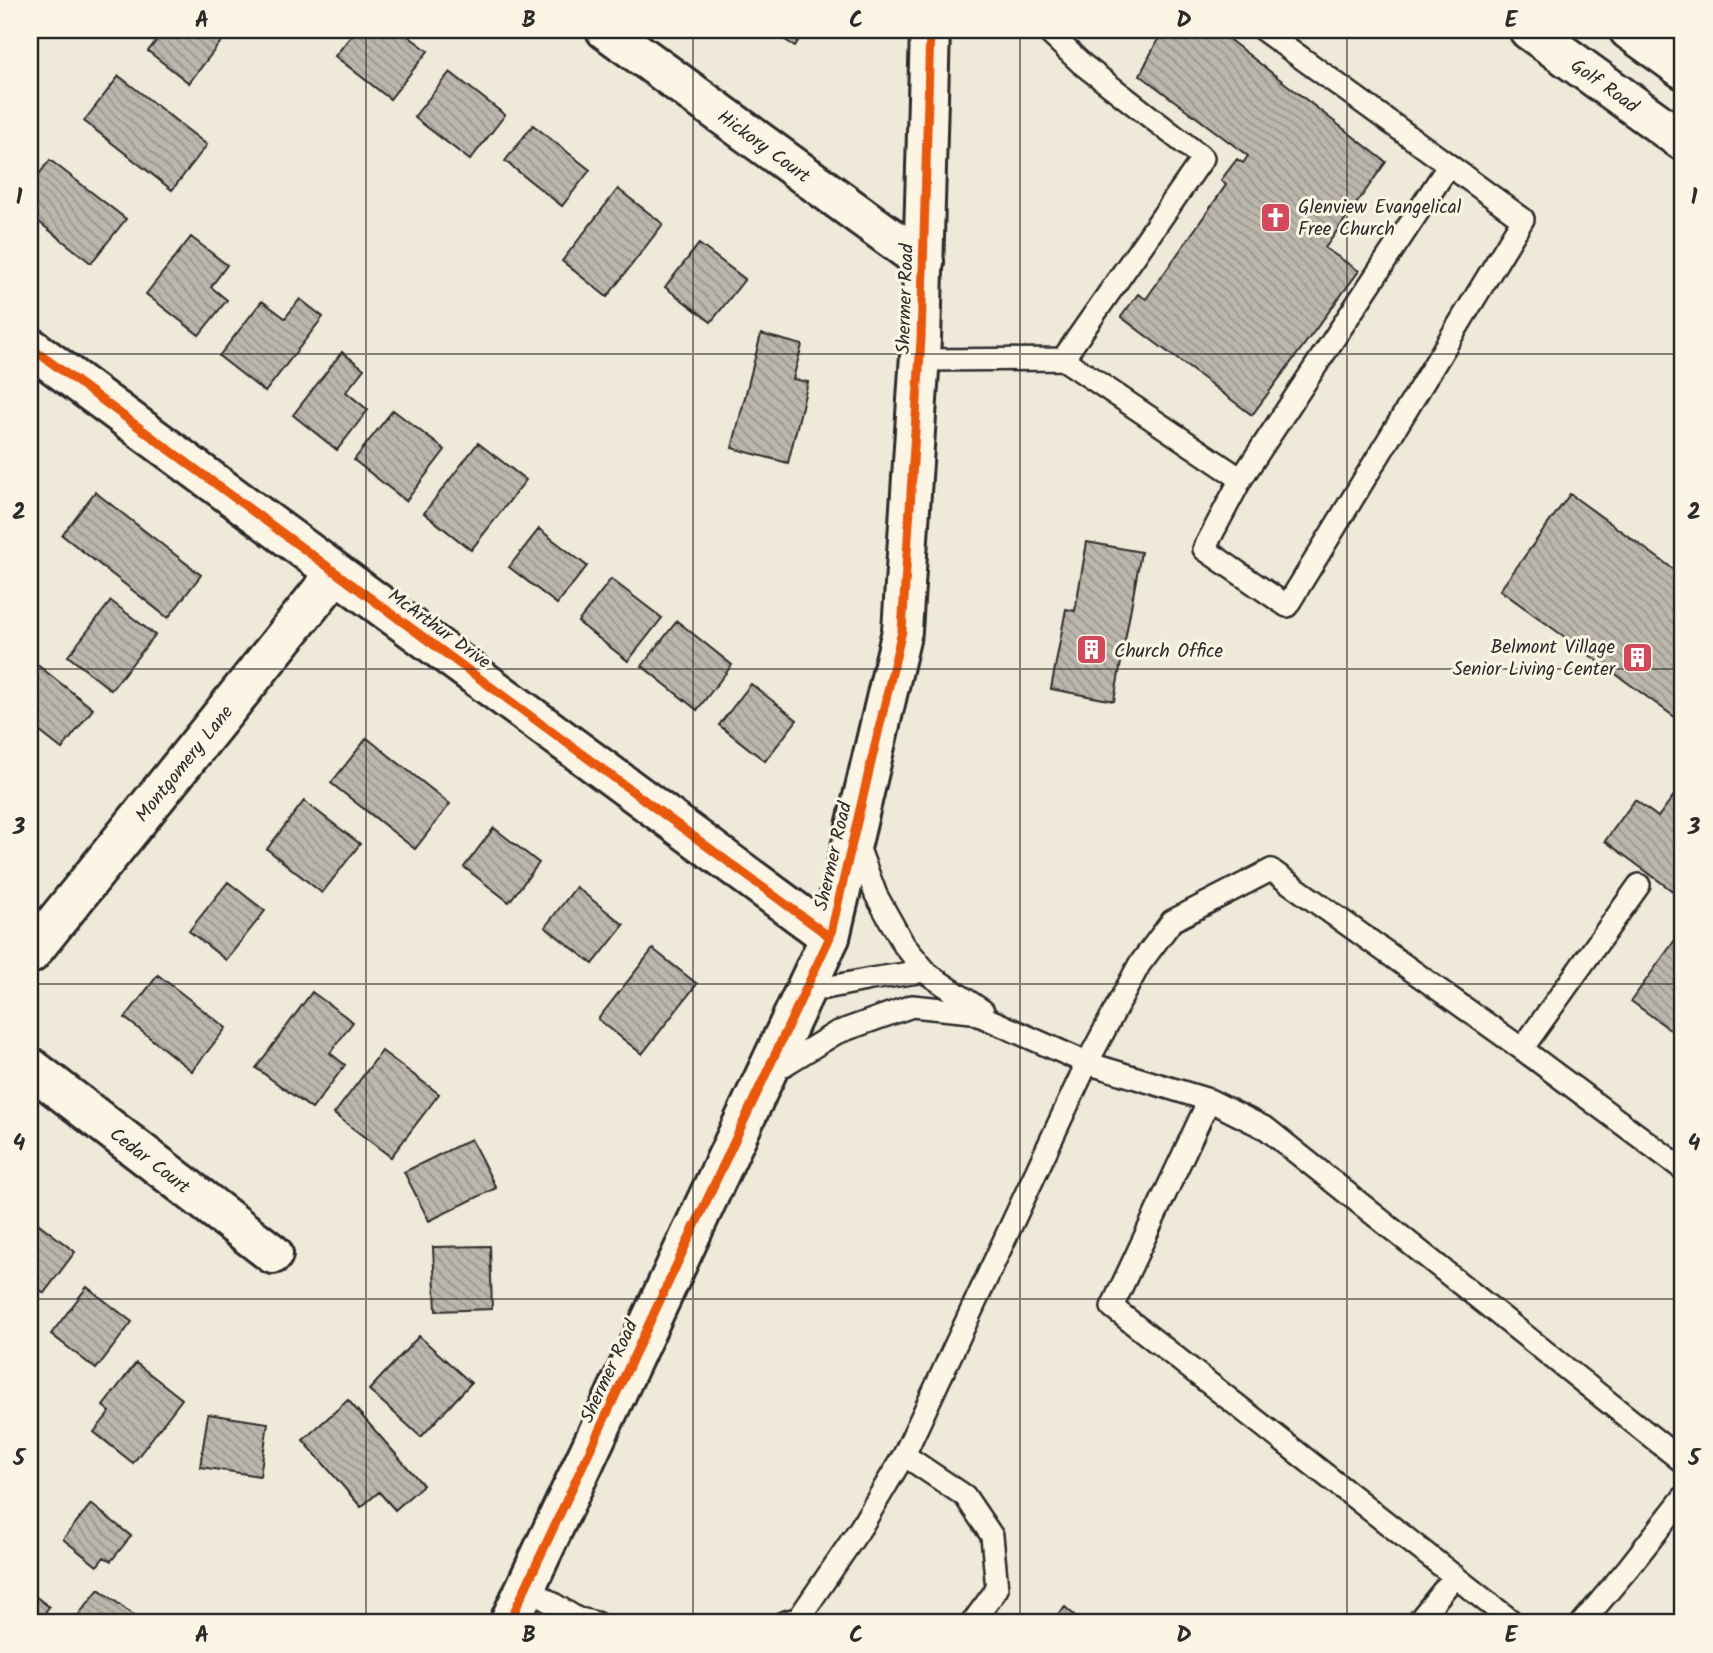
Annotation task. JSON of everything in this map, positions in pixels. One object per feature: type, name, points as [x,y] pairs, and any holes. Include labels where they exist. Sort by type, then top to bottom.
[{"type":"street","name":"Hickory Court","points":[[606,30],[924,262]]},
{"type":"street","name":"Shermer Road","points":[[509,1623],[830,937],[902,631],[920,360],[930,30]]},
{"type":"street","name":"Golf Road","points":[[1529,30],[1683,141]]},
{"type":"street","points":[[1629,30],[1683,69]]},
{"type":"street","name":"McArthur Drive","points":[[30,347],[830,937]]},
{"type":"street","name":"Montgomery Lane","points":[[30,954],[336,573]]},
{"type":"street","name":"Cedar Court","points":[[30,1067],[273,1254]]},
{"type":"lane","points":[[1046,30],[1082,64],[1203,158],[1063,359]]},
{"type":"lane","points":[[1263,30],[1449,165],[1523,219],[1287,606],[1204,549],[1241,479],[1449,165]]},
{"type":"lane","points":[[920,360],[1063,359],[1241,479]]},
{"type":"lane","points":[[854,837],[876,895],[904,945],[925,971],[1008,1028]]},
{"type":"lane","points":[[797,1622],[861,1527],[904,1455],[1087,1063],[1139,965],[1172,921],[1270,870],[1522,1049],[1683,1169]]},
{"type":"lane","points":[[1522,1049],[1639,885]]},
{"type":"lane","points":[[805,992],[925,971]]},
{"type":"lane","points":[[766,1076],[836,1033],[912,1006],[972,1012],[1087,1063],[1209,1100],[1267,1129],[1683,1462]]},
{"type":"lane","points":[[1209,1100],[1112,1307],[1514,1623]]},
{"type":"lane","points":[[904,1455],[965,1496],[992,1536],[997,1589],[972,1623]]},
{"type":"lane","points":[[1582,1623],[1683,1497]]},
{"type":"lane","points":[[1417,1623],[1455,1577]]},
{"type":"lane","points":[[526,1587],[576,1618],[596,1623]]},
{"type":"building","points":[[165,30],[219,30],[226,35],[189,83],[148,51]]},
{"type":"building","points":[[356,30],[400,30],[428,51],[390,99],[335,56]]},
{"type":"building","points":[[768,30],[805,30],[795,46]]},
{"type":"building","name":"Glenview Evangelical Free Church","points":[[1169,30],[1217,30],[1386,162],[1325,248],[1359,271],[1252,415],[1121,317],[1138,294],[1146,299],[1226,185],[1221,180],[1237,159],[1243,163],[1248,156],[1140,75],[1157,41]]},
{"type":"building","points":[[450,72],[505,115],[470,160],[414,117]]},
{"type":"building","points":[[119,76],[207,145],[172,190],[84,121]]},
{"type":"building","points":[[533,125],[590,170],[562,206],[505,161]]},
{"type":"building","points":[[50,160],[126,219],[91,263],[30,215],[30,186]]},
{"type":"building","points":[[618,189],[663,224],[607,297],[562,261]]},
{"type":"building","points":[[191,237],[227,265],[211,287],[227,300],[199,335],[146,294]]},
{"type":"building","points":[[699,244],[745,279],[711,322],[665,287]]},
{"type":"building","points":[[300,299],[323,317],[265,392],[219,356],[262,301],[285,318]]},
{"type":"building","points":[[761,334],[802,345],[793,379],[808,382],[788,463],[732,448]]},
{"type":"building","points":[[342,352],[364,369],[346,392],[368,410],[337,450],[293,415]]},
{"type":"building","points":[[393,410],[445,450],[406,501],[354,460]]},
{"type":"building","points":[[478,443],[526,480],[471,550],[424,513]]},
{"type":"building","points":[[95,492],[201,575],[168,618],[62,535]]},
{"type":"building","name":"Belmont Village Senior Living Center","points":[[1570,494],[1683,576],[1683,723],[1500,590]]},
{"type":"building","points":[[539,529],[587,566],[557,604],[509,567]]},
{"type":"building","name":"Church Office","points":[[1087,542],[1141,552],[1114,701],[1051,689],[1066,609],[1075,611]]},
{"type":"building","points":[[611,579],[662,618],[628,661],[578,622]]},
{"type":"building","points":[[111,601],[155,635],[111,690],[68,656]]},
{"type":"building","points":[[677,621],[732,665],[697,710],[642,666]]},
{"type":"building","points":[[30,659],[93,709],[62,749],[30,724]]},
{"type":"building","points":[[751,684],[797,720],[765,761],[719,725]]},
{"type":"building","points":[[367,738],[450,804],[415,849],[331,783]]},
{"type":"building","points":[[1683,783],[1683,878],[1674,892],[1605,841],[1635,800],[1658,817]]},
{"type":"building","points":[[304,801],[360,844],[322,893],[267,849]]},
{"type":"building","points":[[494,828],[539,863],[509,902],[464,867]]},
{"type":"building","points":[[228,882],[265,911],[226,960],[189,931]]},
{"type":"building","points":[[576,887],[624,925],[593,964],[545,927]]},
{"type":"building","points":[[1683,929],[1683,1039],[1631,1001]]},
{"type":"building","points":[[653,949],[697,984],[642,1054],[598,1019]]},
{"type":"building","points":[[158,975],[226,1028],[192,1071],[125,1018]]},
{"type":"building","points":[[312,992],[353,1022],[330,1053],[345,1065],[312,1109],[256,1068]]},
{"type":"building","points":[[382,1051],[439,1094],[391,1157],[334,1114]]},
{"type":"building","points":[[471,1139],[496,1188],[429,1221],[404,1172]]},
{"type":"building","points":[[30,1217],[75,1252],[44,1293],[30,1282]]},
{"type":"building","points":[[490,1246],[492,1309],[436,1311],[433,1247]]},
{"type":"building","points":[[87,1287],[132,1322],[96,1369],[51,1334]]},
{"type":"building","points":[[419,1336],[471,1383],[421,1437],[369,1390]]},
{"type":"building","points":[[136,1363],[182,1399],[133,1463],[94,1432],[110,1412],[103,1406]]},
{"type":"building","points":[[348,1400],[423,1485],[395,1510],[379,1492],[361,1507],[303,1440]]},
{"type":"building","points":[[208,1414],[268,1423],[260,1476],[200,1467]]},
{"type":"building","points":[[30,1468],[38,1475],[30,1486]]},
{"type":"building","points":[[91,1504],[131,1536],[111,1561],[104,1557],[97,1566],[63,1539]]},
{"type":"building","points":[[99,1589],[144,1623],[72,1623]]},
{"type":"building","points":[[30,1592],[49,1607],[37,1623],[30,1623]]},
{"type":"building","points":[[1065,1607],[1083,1623],[1051,1623]]},
{"type":"cycle path","points":[[509,1623],[830,937],[902,631],[921,339],[930,30]]},
{"type":"cycle path","points":[[30,347],[830,937]]},
{"type":"place","name":"Glenview Evangelical Free Church","points":[[1275,217]]},
{"type":"place","name":"Church Office","points":[[1091,650]]},
{"type":"place","name":"Belmont Village Senior Living Center","points":[[1638,657]]}]
